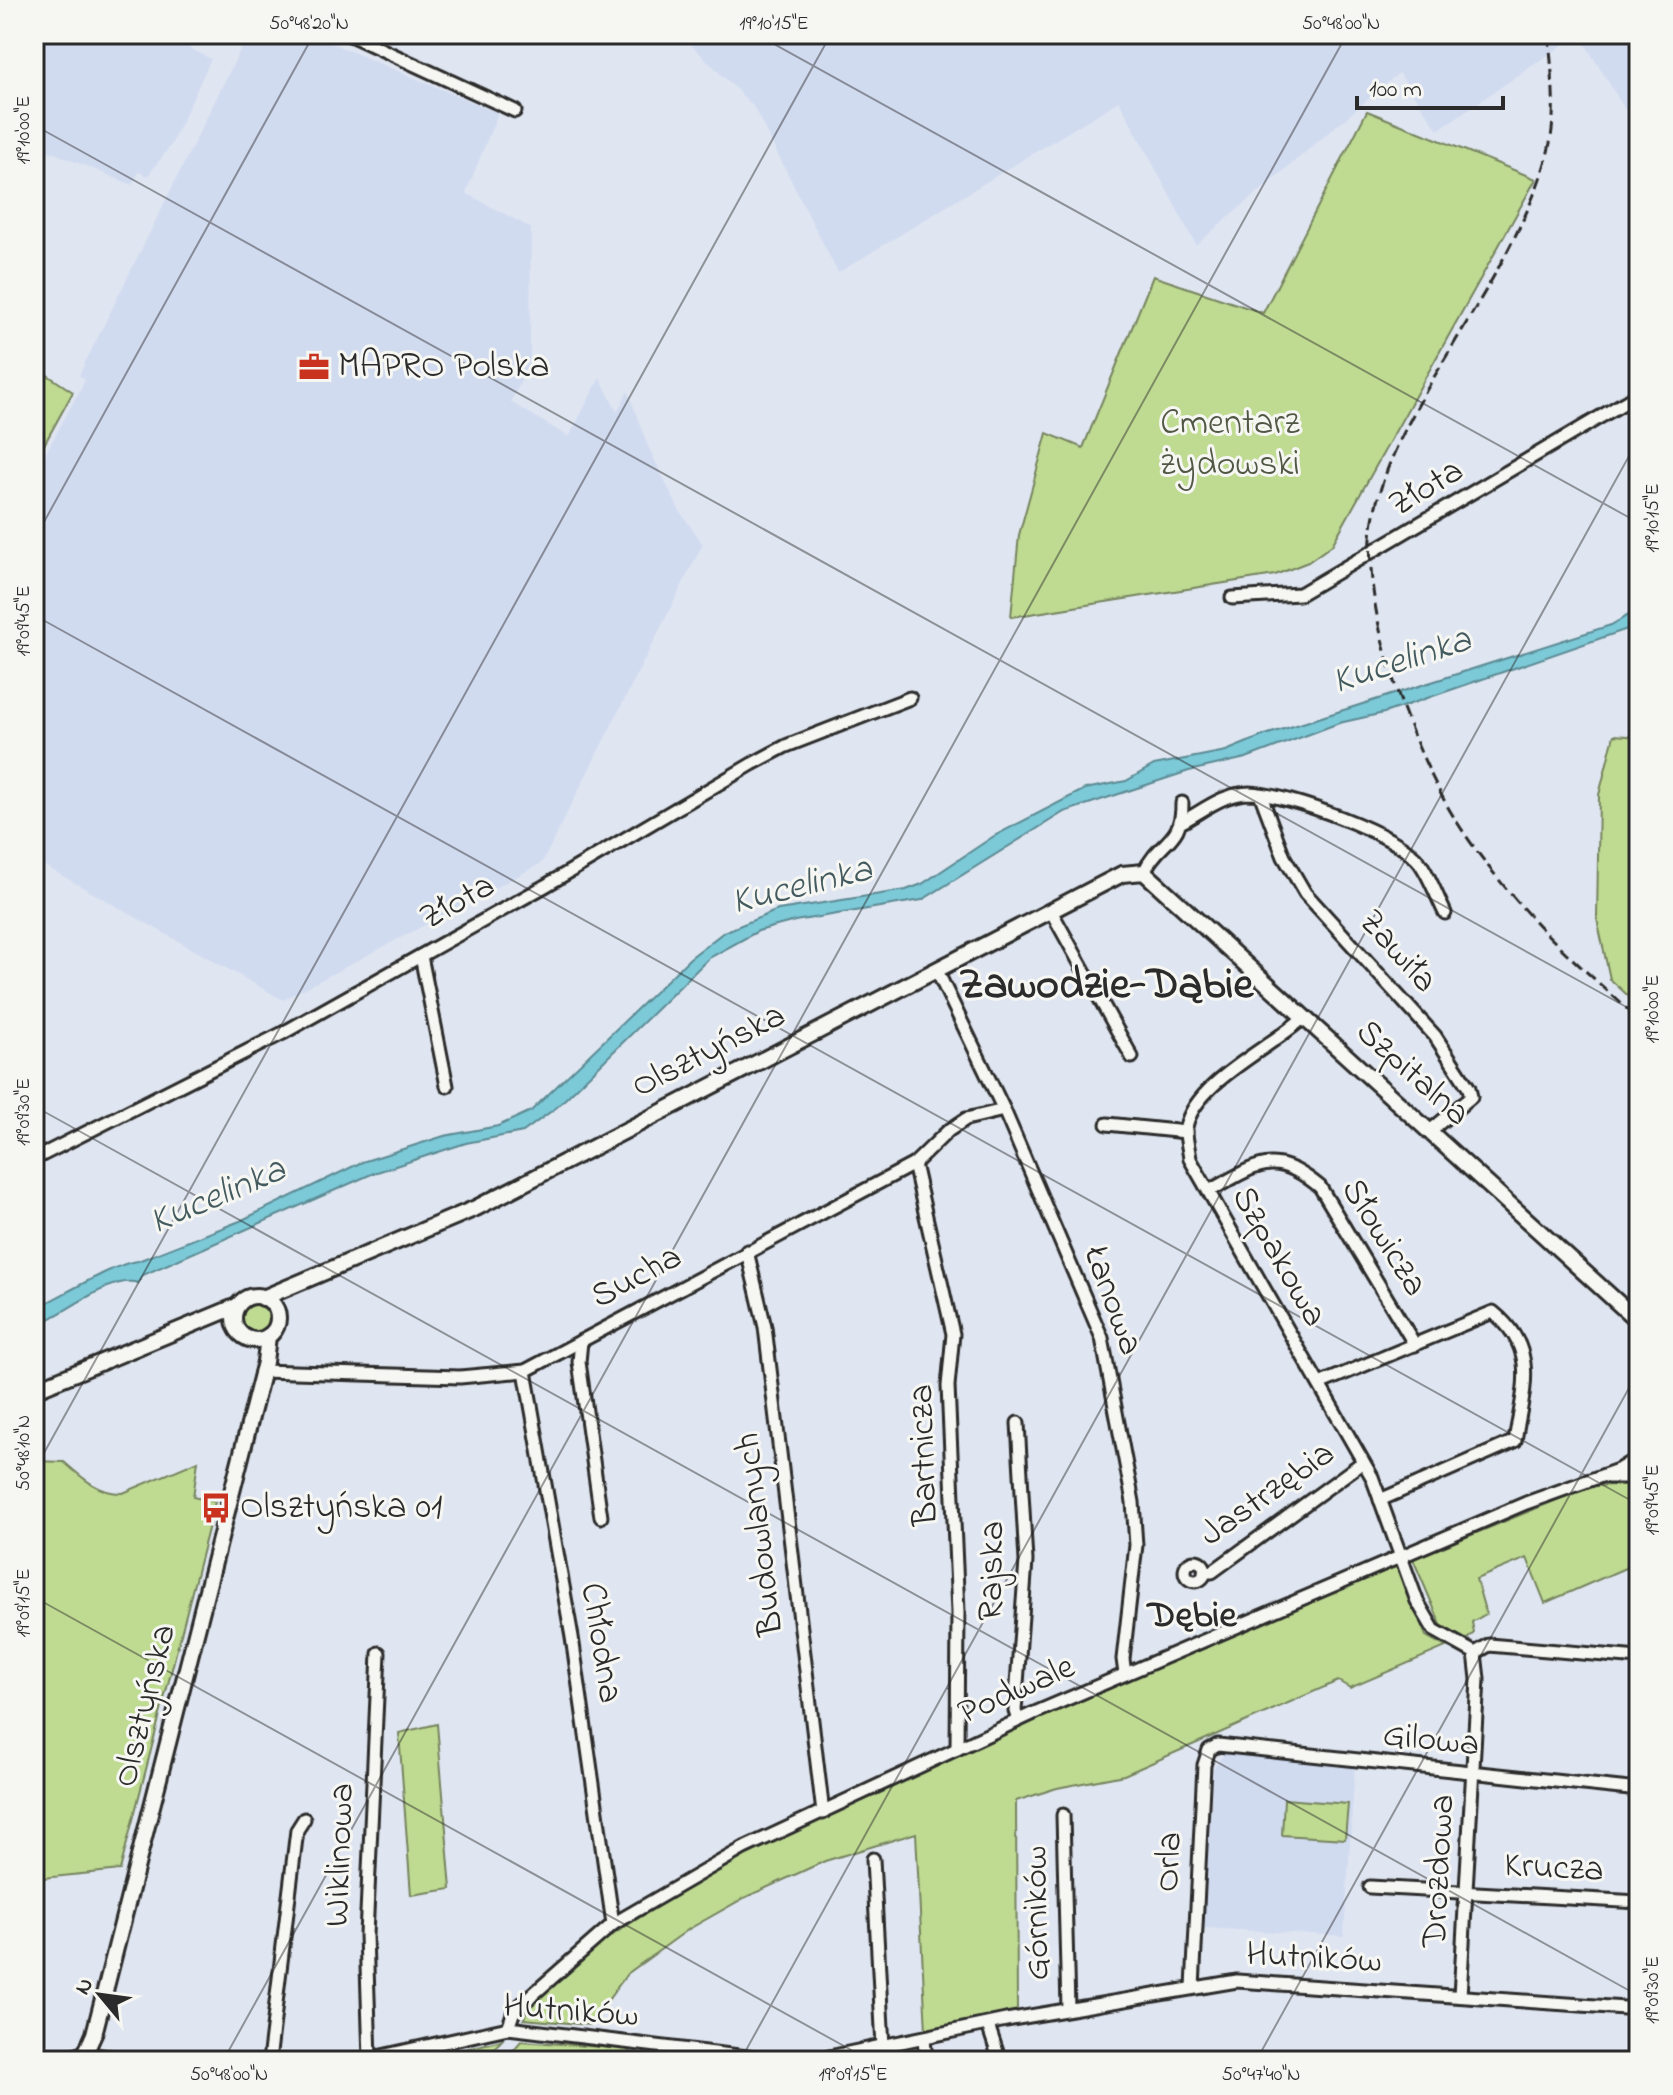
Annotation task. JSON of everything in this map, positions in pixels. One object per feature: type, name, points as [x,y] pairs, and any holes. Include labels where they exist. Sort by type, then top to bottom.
[{"type":"street","points":[[348,34],[515,111]]},
{"type":"street","name":"Złota","points":[[1232,598],[1300,594],[1639,394]]},
{"type":"street","name":"Złota","points":[[34,1159],[283,1033],[786,746],[910,698]]},
{"type":"street","points":[[1182,822],[1225,797],[1252,793],[1275,796],[1336,815],[1406,850],[1420,863],[1445,913]]},
{"type":"street","name":"Zawiła","points":[[1261,796],[1284,857],[1305,893],[1435,1036],[1469,1088],[1471,1097],[1430,1131]]},
{"type":"street","points":[[1144,872],[1150,860],[1172,840],[1182,822],[1182,803]]},
{"type":"street","name":"Szpitalna","points":[[1144,872],[1639,1322]]},
{"type":"street","name":"Olsztyńska","points":[[263,1298],[476,1208],[1122,874],[1144,872]]},
{"type":"street","points":[[1051,911],[1132,1057]]},
{"type":"street","points":[[421,956],[447,1086]]},
{"type":"street","name":"Łanowa","points":[[937,971],[1004,1110],[1102,1338],[1133,1502],[1136,1545],[1123,1659],[1125,1674]]},
{"type":"street","points":[[1107,1124],[1186,1132],[1195,1104],[1304,1017]]},
{"type":"street","name":"Sucha","points":[[261,1371],[460,1377],[525,1371],[914,1164],[948,1131],[966,1119],[1004,1110]]},
{"type":"street","name":"Szpakowa","points":[[1186,1132],[1190,1159],[1363,1462],[1417,1601],[1434,1630],[1475,1653]]},
{"type":"street","name":"Słowicza","points":[[1209,1191],[1263,1162],[1277,1161],[1303,1172],[1320,1187],[1415,1345]]},
{"type":"street","name":"Bartnicza","points":[[914,1164],[953,1334],[948,1386],[958,1612],[954,1741],[957,1749]]},
{"type":"street","name":"Budowlanych","points":[[747,1251],[765,1327],[823,1813]]},
{"type":"street","name":"Olsztyńska","points":[[277,1314],[299,1285]]},
{"type":"street","points":[[34,1390],[197,1325],[249,1298],[263,1298],[277,1314],[275,1328],[268,1336],[252,1340]]},
{"type":"street","points":[[236,1328],[237,1306]]},
{"type":"street","points":[[1319,1384],[1493,1312],[1507,1324],[1524,1352],[1525,1376],[1515,1441],[1380,1500]]},
{"type":"street","points":[[197,1325],[236,1328],[252,1340],[261,1371]]},
{"type":"street","name":"Olsztyńska","points":[[77,2057],[94,2034],[268,1336]]},
{"type":"street","points":[[581,1341],[579,1362],[601,1517]]},
{"type":"street","name":"Chłodna","points":[[525,1371],[572,1637],[613,1924]]},
{"type":"street","name":"Rajska","points":[[1018,1423],[1026,1561],[1015,1711],[1018,1720]]},
{"type":"street","name":"Podwale","points":[[508,2028],[514,2011],[613,1924],[744,1848],[1018,1720],[1639,1457]]},
{"type":"street","name":"Jastrzębia","points":[[1204,1572],[1212,1572],[1363,1462]]},
{"type":"street","name":"Podwale","points":[[1596,1477],[1639,1477]]},
{"type":"street","points":[[1475,1653],[1489,1645],[1639,1658]]},
{"type":"street","name":"Wiklinowa","points":[[364,2060],[366,1935],[379,1653]]},
{"type":"street","name":"Drozdowa","points":[[1460,1996],[1478,1679],[1475,1653]]},
{"type":"street","name":"Gilowa","points":[[1218,1745],[1639,1790]]},
{"type":"street","name":"Orla","points":[[1193,1988],[1204,1765],[1209,1750],[1218,1745]]},
{"type":"street","name":"Górników","points":[[1063,1815],[1068,2009]]},
{"type":"street","points":[[269,2061],[297,1830],[304,1819]]},
{"type":"street","points":[[873,1859],[883,2047]]},
{"type":"street","name":"Krucza","points":[[1370,1887],[1639,1902]]},
{"type":"street","name":"Hutników","points":[[810,2061],[1068,2009],[1237,1981],[1639,2009]]},
{"type":"street","points":[[988,2025],[1000,2061]]},
{"type":"street","name":"Hutników","points":[[364,2060],[508,2028],[781,2061]]},
{"type":"street","points":[[924,2038],[926,2061]]},
{"type":"street","points":[[52,2061],[77,2057],[141,2061]]},
{"type":"shaded area","points":[[34,34],[196,34],[189,48],[211,59],[171,145],[148,176],[139,172],[132,185],[34,145]]},
{"type":"shaded area","points":[[248,34],[310,34],[498,113],[466,193],[531,228],[530,362],[511,402],[569,437],[600,377],[617,412],[628,391],[648,446],[679,510],[703,544],[542,863],[283,1000],[34,860],[34,475],[85,380],[79,375]]},
{"type":"shaded area","points":[[680,34],[1579,34],[1438,130],[1399,73],[1196,245],[1119,101],[838,273],[753,106]]},
{"type":"shaded area","points":[[1579,34],[1639,34],[1639,113],[1630,118]]},
{"type":"shaded area","points":[[1226,1751],[1355,1766],[1344,1936],[1204,1928],[1213,1769]]},
{"type":"green space","name":"Cmentarz żydowski","points":[[1367,111],[1536,179],[1332,545],[1308,562],[1275,575],[1011,617],[1019,535],[1047,433],[1083,448],[1153,276],[1263,313]]},
{"type":"green space","points":[[34,366],[73,392],[34,463]]},
{"type":"green space","points":[[1614,735],[1639,737],[1639,1006],[1610,979],[1597,919],[1599,795]]},
{"type":"green space","points":[[255,1305],[265,1309],[269,1319],[265,1329],[255,1333],[245,1329],[241,1319],[245,1309]]},
{"type":"green space","points":[[34,1461],[64,1462],[98,1488],[123,1493],[198,1461],[193,1497],[215,1502],[120,1870],[34,1879]]},
{"type":"green space","points":[[1639,1484],[1639,1562],[1545,1603],[1527,1558],[1476,1579],[1486,1614],[1472,1622],[1474,1633],[1465,1641],[1442,1627],[1413,1559],[1591,1486]]},
{"type":"green space","points":[[1388,1566],[1397,1568],[1426,1636],[1446,1647],[1350,1688],[1338,1681],[1124,1775],[1057,1788],[1016,1801],[1017,2012],[926,2031],[916,1833],[825,1861],[744,1898],[689,1929],[627,1974],[590,2025],[524,2019],[529,2001],[599,1944],[689,1885],[784,1835],[981,1743]]},
{"type":"green space","points":[[437,1724],[451,1889],[411,1895],[399,1733]]},
{"type":"green space","points":[[1284,1799],[1348,1804],[1345,1839],[1282,1835]]},
{"type":"green space","points":[[502,2040],[482,2061],[416,2061]]},
{"type":"green space","points":[[521,2041],[627,2049],[632,2056],[613,2054],[613,2061],[504,2061]]},
{"type":"green space","points":[[646,2051],[703,2061],[642,2057]]},
{"type":"water","points":[[1639,609],[1639,625],[1384,713],[1339,723],[1246,758],[1189,771],[1064,812],[922,900],[795,921],[758,931],[709,958],[557,1107],[523,1132],[466,1143],[374,1173],[143,1275],[138,1283],[127,1282],[101,1290],[34,1326],[34,1309],[116,1268],[240,1221],[362,1162],[444,1136],[498,1126],[531,1111],[690,958],[724,932],[778,910],[906,890],[922,884],[994,836],[1085,789],[1126,781],[1154,765],[1226,751],[1265,735],[1611,625]]},
{"type":"railway","points":[[1549,34],[1553,116],[1550,143],[1541,175],[1512,243],[1417,407],[1390,462],[1373,520],[1373,591],[1390,669],[1403,707],[1417,745],[1457,822],[1492,871],[1535,921],[1639,1020]]},
{"type":"place","name":"MAPRO Polska","points":[[314,367]]},
{"type":"place","name":"Olsztyńska 01","points":[[216,1508]]},
{"type":"district","name":"Zawodzie-Dąbie","points":[[1106,986]]},
{"type":"district","name":"Dębie","points":[[1192,1617]]},
{"type":"water label","name":"Kucelinka","points":[[1402,662]]},
{"type":"water label","name":"Kucelinka","points":[[802,887]]},
{"type":"water label","name":"Kucelinka","points":[[218,1197]]}]
